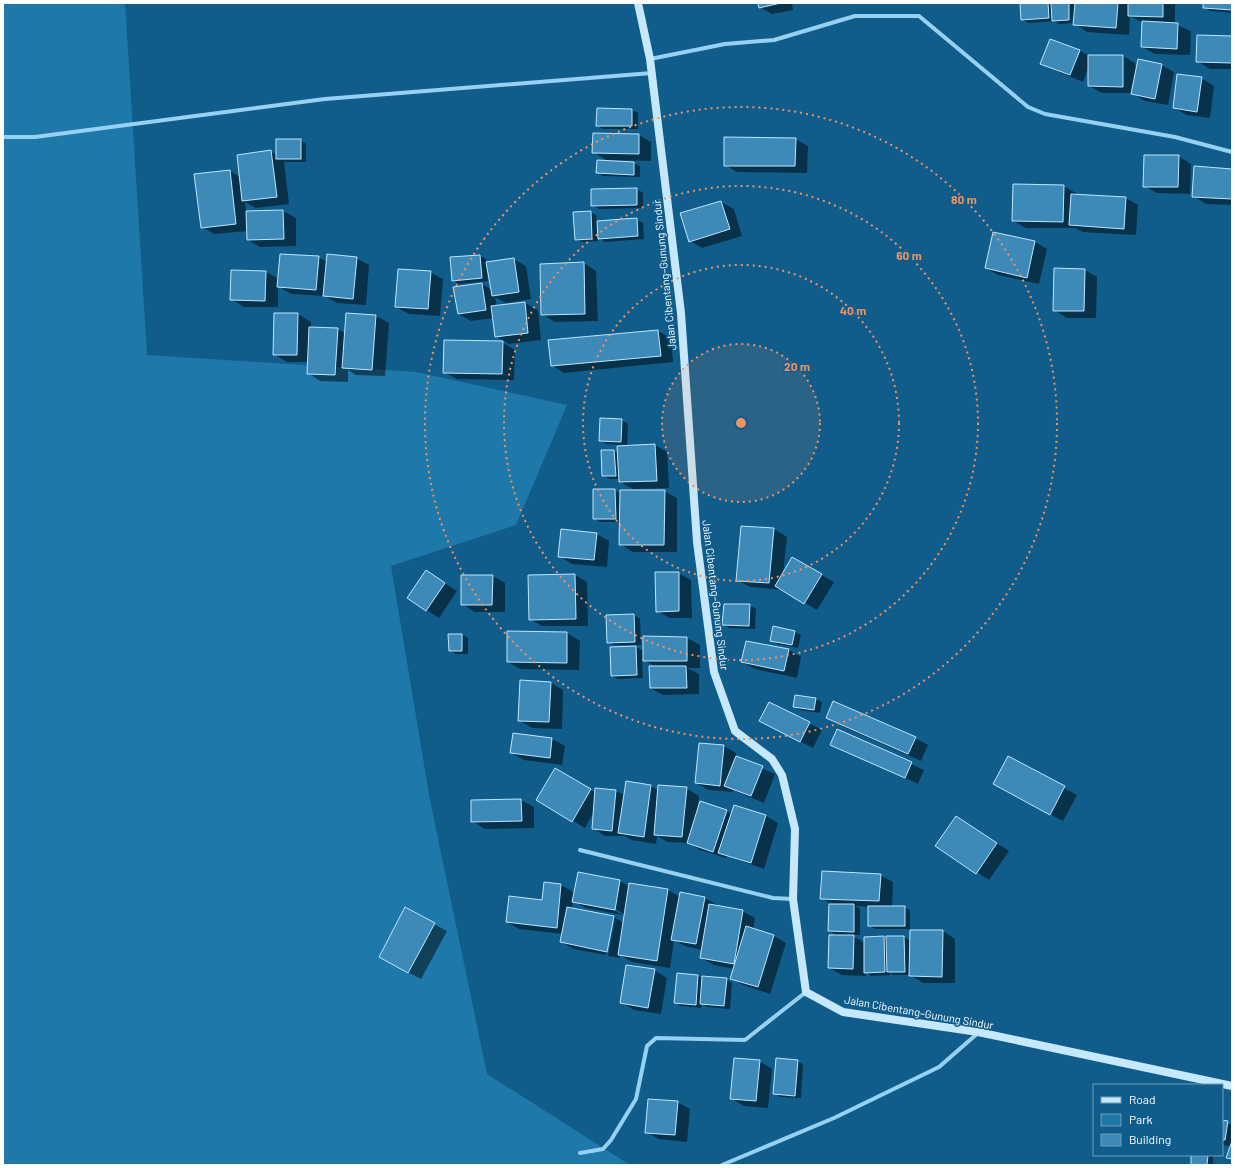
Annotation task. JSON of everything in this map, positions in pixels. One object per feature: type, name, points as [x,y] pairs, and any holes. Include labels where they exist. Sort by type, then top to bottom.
[{"type":"street","name":"Jalan Cibentang–Gunung Sindur","points":[[638,3],[652,73],[681,313],[697,542],[714,672],[735,731],[772,759],[782,775],[795,828],[793,899],[806,992],[843,1012],[978,1032],[1223,1084]]},
{"type":"street","points":[[650,59],[725,44],[774,40],[855,16],[919,16],[1028,107],[1045,114],[1175,137],[1232,152]]},
{"type":"street","points":[[3,137],[35,137],[325,99],[652,73]]},
{"type":"street","points":[[580,850],[774,898],[793,899]]},
{"type":"street","points":[[580,1152],[603,1149],[612,1140],[636,1099],[647,1046],[656,1038],[745,1040],[806,992]]},
{"type":"street","points":[[722,1165],[834,1118],[939,1067],[978,1032]]},
{"type":"green space","points":[[3,3],[125,3],[147,355],[416,372],[567,405],[516,525],[391,566],[430,800],[487,1074],[630,1165],[3,1165]]},
{"type":"building","points":[[758,3],[781,3],[759,8]]},
{"type":"building","points":[[1020,3],[1048,3],[1049,18],[1021,20]]},
{"type":"building","points":[[1051,3],[1069,3],[1069,20],[1052,21]]},
{"type":"building","points":[[1075,3],[1118,3],[1116,28],[1073,25]]},
{"type":"building","points":[[1128,3],[1163,3],[1163,17],[1128,16]]},
{"type":"building","points":[[1203,3],[1232,3],[1232,10],[1203,8]]},
{"type":"building","points":[[1142,21],[1178,23],[1177,49],[1141,47]]},
{"type":"building","points":[[1197,35],[1232,36],[1232,63],[1196,62]]},
{"type":"building","points":[[1050,39],[1080,50],[1070,75],[1040,64]]},
{"type":"building","points":[[1088,55],[1123,55],[1123,87],[1088,86]]},
{"type":"building","points":[[1138,59],[1162,64],[1155,99],[1131,94]]},
{"type":"building","points":[[1177,74],[1202,77],[1197,112],[1173,108]]},
{"type":"building","points":[[597,108],[632,109],[632,126],[596,126]]},
{"type":"building","points":[[593,133],[639,134],[639,154],[592,153]]},
{"type":"building","points":[[724,137],[796,138],[795,166],[724,166]]},
{"type":"building","points":[[276,139],[301,139],[301,159],[276,159]]},
{"type":"building","points":[[271,150],[277,197],[242,201],[237,155]]},
{"type":"building","points":[[1144,155],[1179,155],[1178,187],[1143,187]]},
{"type":"building","points":[[597,160],[634,162],[634,175],[596,173]]},
{"type":"building","points":[[1194,166],[1232,169],[1232,199],[1192,197]]},
{"type":"building","points":[[230,170],[236,224],[201,228],[194,174]]},
{"type":"building","points":[[1013,184],[1064,185],[1063,222],[1012,221]]},
{"type":"building","points":[[637,188],[637,205],[591,206],[591,189]]},
{"type":"building","points":[[1071,194],[1126,197],[1124,229],[1069,225]]},
{"type":"building","points":[[721,201],[730,229],[689,242],[680,213]]},
{"type":"building","points":[[283,210],[284,239],[247,240],[246,211]]},
{"type":"building","points":[[591,211],[592,239],[575,240],[573,212]]},
{"type":"building","points":[[637,218],[638,236],[598,239],[597,221]]},
{"type":"building","points":[[993,232],[1035,241],[1027,278],[985,268]]},
{"type":"building","points":[[280,254],[319,256],[316,290],[277,287]]},
{"type":"building","points":[[327,254],[357,257],[353,299],[323,296]]},
{"type":"building","points":[[480,255],[482,278],[452,281],[450,257]]},
{"type":"building","points":[[514,258],[519,292],[492,296],[486,262]]},
{"type":"building","points":[[584,262],[585,314],[541,315],[540,264]]},
{"type":"building","points":[[1054,268],[1085,269],[1084,311],[1053,311]]},
{"type":"building","points":[[398,269],[431,271],[428,309],[395,307]]},
{"type":"building","points":[[231,270],[266,271],[265,301],[230,300]]},
{"type":"building","points":[[482,283],[486,310],[458,314],[453,287]]},
{"type":"building","points":[[525,302],[528,333],[495,337],[491,306]]},
{"type":"building","points":[[274,313],[298,313],[297,355],[273,355]]},
{"type":"building","points":[[346,313],[376,315],[372,370],[342,368]]},
{"type":"building","points":[[309,327],[338,328],[335,375],[307,374]]},
{"type":"building","points":[[658,330],[661,356],[551,366],[548,340]]},
{"type":"building","points":[[444,340],[503,341],[502,374],[443,373]]},
{"type":"building","points":[[600,418],[622,419],[621,442],[599,441]]},
{"type":"building","points":[[655,444],[657,481],[619,482],[617,446]]},
{"type":"building","points":[[601,450],[614,450],[616,476],[602,476]]},
{"type":"building","points":[[593,489],[615,489],[616,519],[593,519]]},
{"type":"building","points":[[620,490],[665,490],[664,545],[619,545]]},
{"type":"building","points":[[741,526],[774,528],[769,583],[736,581]]},
{"type":"building","points":[[561,529],[597,533],[594,560],[558,557]]},
{"type":"building","points":[[792,557],[822,574],[804,604],[775,586]]},
{"type":"building","points":[[426,570],[445,583],[426,611],[407,598]]},
{"type":"building","points":[[655,572],[679,572],[679,611],[656,612]]},
{"type":"building","points":[[575,574],[576,619],[529,620],[528,575]]},
{"type":"building","points":[[461,575],[493,575],[492,605],[461,605]]},
{"type":"building","points":[[724,604],[750,604],[749,626],[722,625]]},
{"type":"building","points":[[634,614],[635,642],[607,643],[606,615]]},
{"type":"building","points":[[773,626],[795,631],[792,645],[770,641]]},
{"type":"building","points":[[507,631],[567,632],[567,663],[507,662]]},
{"type":"building","points":[[448,634],[462,634],[462,651],[449,651]]},
{"type":"building","points":[[643,636],[687,637],[687,661],[643,661]]},
{"type":"building","points":[[746,641],[789,649],[784,671],[741,662]]},
{"type":"building","points":[[636,646],[637,675],[611,676],[610,647]]},
{"type":"building","points":[[649,666],[686,666],[687,688],[650,688]]},
{"type":"building","points":[[520,680],[551,682],[549,722],[518,721]]},
{"type":"building","points":[[795,695],[816,698],[814,710],[793,707]]},
{"type":"building","points":[[833,701],[916,737],[908,754],[826,718]]},
{"type":"building","points":[[769,702],[810,722],[800,742],[759,721]]},
{"type":"building","points":[[837,729],[912,762],[905,778],[830,745]]},
{"type":"building","points":[[513,733],[552,738],[550,758],[510,753]]},
{"type":"building","points":[[699,743],[724,745],[720,786],[695,783]]},
{"type":"building","points":[[736,756],[763,766],[751,796],[724,786]]},
{"type":"building","points":[[1008,756],[1065,786],[1050,815],[993,784]]},
{"type":"building","points":[[555,768],[591,789],[572,822],[536,800]]},
{"type":"building","points":[[626,781],[651,785],[644,837],[618,833]]},
{"type":"building","points":[[658,785],[687,787],[682,837],[654,835]]},
{"type":"building","points":[[595,788],[616,790],[612,831],[592,829]]},
{"type":"building","points":[[521,799],[522,821],[471,822],[471,800]]},
{"type":"building","points":[[700,801],[727,810],[713,852],[687,843]]},
{"type":"building","points":[[734,805],[766,815],[751,863],[718,853]]},
{"type":"building","points":[[956,816],[997,843],[976,874],[935,846]]},
{"type":"building","points":[[822,871],[881,874],[879,901],[820,899]]},
{"type":"building","points":[[578,872],[620,880],[615,910],[572,902]]},
{"type":"building","points":[[544,882],[561,884],[557,928],[506,922],[509,896],[542,900]]},
{"type":"building","points":[[629,883],[668,889],[657,961],[618,955]]},
{"type":"building","points":[[680,892],[705,897],[696,944],[671,940]]},
{"type":"building","points":[[709,904],[743,910],[734,964],[700,958]]},
{"type":"building","points":[[829,904],[854,904],[854,932],[828,931]]},
{"type":"building","points":[[868,906],[905,906],[905,926],[868,926]]},
{"type":"building","points":[[405,907],[435,923],[408,973],[379,957]]},
{"type":"building","points":[[567,907],[614,916],[607,952],[560,942]]},
{"type":"building","points":[[746,926],[774,935],[758,987],[730,979]]},
{"type":"building","points":[[910,930],[943,930],[942,977],[909,976]]},
{"type":"building","points":[[829,935],[854,935],[853,969],[828,968]]},
{"type":"building","points":[[884,936],[885,972],[864,973],[864,937]]},
{"type":"building","points":[[886,936],[904,936],[905,972],[887,972]]},
{"type":"building","points":[[626,965],[655,969],[648,1008],[620,1003]]},
{"type":"building","points":[[677,973],[698,975],[696,1005],[674,1003]]},
{"type":"building","points":[[702,976],[727,978],[724,1006],[700,1004]]},
{"type":"building","points":[[734,1058],[760,1060],[756,1101],[730,1099]]},
{"type":"building","points":[[776,1058],[798,1060],[795,1096],[773,1094]]},
{"type":"building","points":[[648,1099],[678,1101],[675,1135],[645,1133]]},
{"type":"building","points":[[1223,1120],[1228,1121],[1225,1140],[1223,1140]]},
{"type":"building","points":[[1232,1141],[1232,1159],[1226,1158]]},
{"type":"building","points":[[1191,1156],[1208,1156],[1207,1165],[1191,1165]]}]
